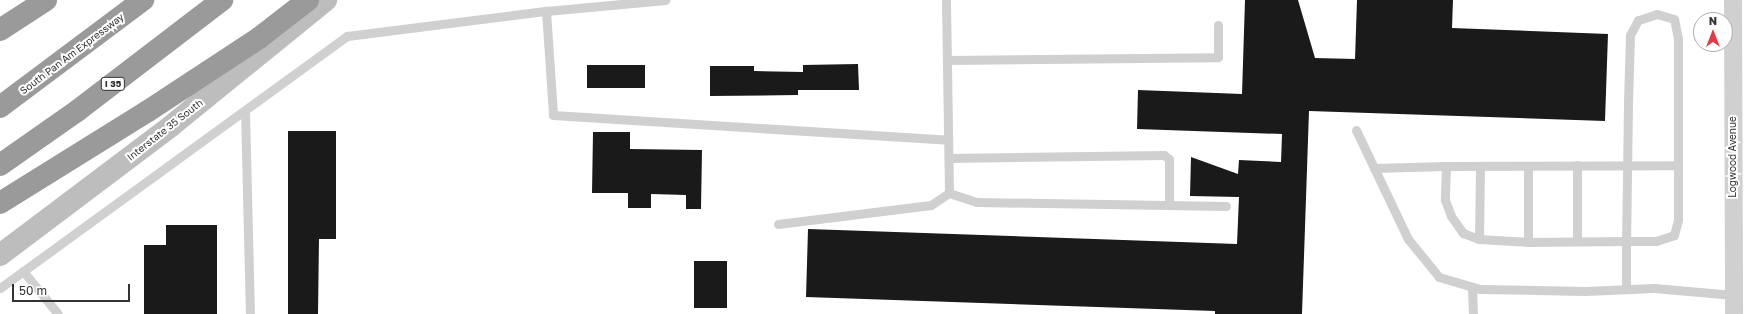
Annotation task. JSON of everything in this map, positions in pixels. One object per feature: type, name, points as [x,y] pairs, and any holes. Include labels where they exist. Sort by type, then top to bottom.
[{"type":"highway","points":[[0,29],[46,0]]},
{"type":"highway","name":"South Pan Am Expressway","points":[[0,106],[144,0]]},
{"type":"highway","name":"I 35","points":[[0,165],[77,111],[222,0]]},
{"type":"highway","points":[[0,203],[148,111],[259,38],[308,0]]},
{"type":"main road","points":[[0,29],[36,0]]},
{"type":"main road","name":"Interstate 35 South","points":[[0,255],[171,126],[326,0]]},
{"type":"street","name":"Logwood Avenue","points":[[1733,0],[1739,34],[1739,295],[1734,314]]},
{"type":"lane","points":[[0,288],[348,36],[546,11],[665,0]]},
{"type":"lane","points":[[946,0],[949,193]]},
{"type":"lane","points":[[546,11],[553,115],[948,140]]},
{"type":"lane","points":[[1446,166],[1445,200],[1451,216],[1463,233],[1479,239],[1528,242],[1577,242],[1626,241],[1656,241],[1674,235],[1678,220],[1678,40],[1674,19],[1657,14],[1638,20],[1630,35],[1626,241],[1626,289]]},
{"type":"lane","points":[[947,60],[1218,56],[1218,24]]},
{"type":"lane","points":[[245,111],[250,314]]},
{"type":"lane","points":[[1356,130],[1408,239],[1439,277],[1480,289],[1585,291],[1654,288],[1739,295]]},
{"type":"lane","points":[[949,158],[1164,155],[1169,159],[1169,204]]},
{"type":"lane","points":[[1577,242],[1578,165]]},
{"type":"lane","points":[[1374,168],[1446,166],[1678,165]]},
{"type":"lane","points":[[1479,239],[1480,166]]},
{"type":"lane","points":[[1528,166],[1528,242]]},
{"type":"lane","points":[[949,193],[977,202],[1226,206]]},
{"type":"lane","points":[[778,224],[931,205],[949,193]]},
{"type":"lane","points":[[24,271],[58,314]]},
{"type":"lane","points":[[1472,287],[1473,314]]},
{"type":"building","points":[[1245,0],[1298,0],[1315,58],[1355,59],[1357,0],[1453,0],[1452,28],[1608,34],[1605,121],[1309,111],[1302,314],[1215,314],[1215,311],[806,297],[808,229],[1237,244],[1239,197],[1190,196],[1191,157],[1238,174],[1239,160],[1281,162],[1282,134],[1137,129],[1138,90],[1242,94]]},
{"type":"building","points":[[858,64],[859,90],[798,90],[798,95],[710,96],[710,66],[754,66],[754,71],[803,72],[803,65]]},
{"type":"building","points":[[587,65],[645,65],[645,88],[587,88]]},
{"type":"building","points":[[288,131],[336,131],[336,239],[319,239],[318,314],[288,314]]},
{"type":"building","points":[[593,132],[630,132],[630,149],[702,150],[701,209],[686,209],[686,195],[651,194],[651,208],[628,208],[628,193],[592,193]]},
{"type":"building","points":[[166,225],[217,225],[217,314],[144,314],[144,245],[166,245]]},
{"type":"building","points":[[694,261],[727,261],[727,308],[694,308]]}]
